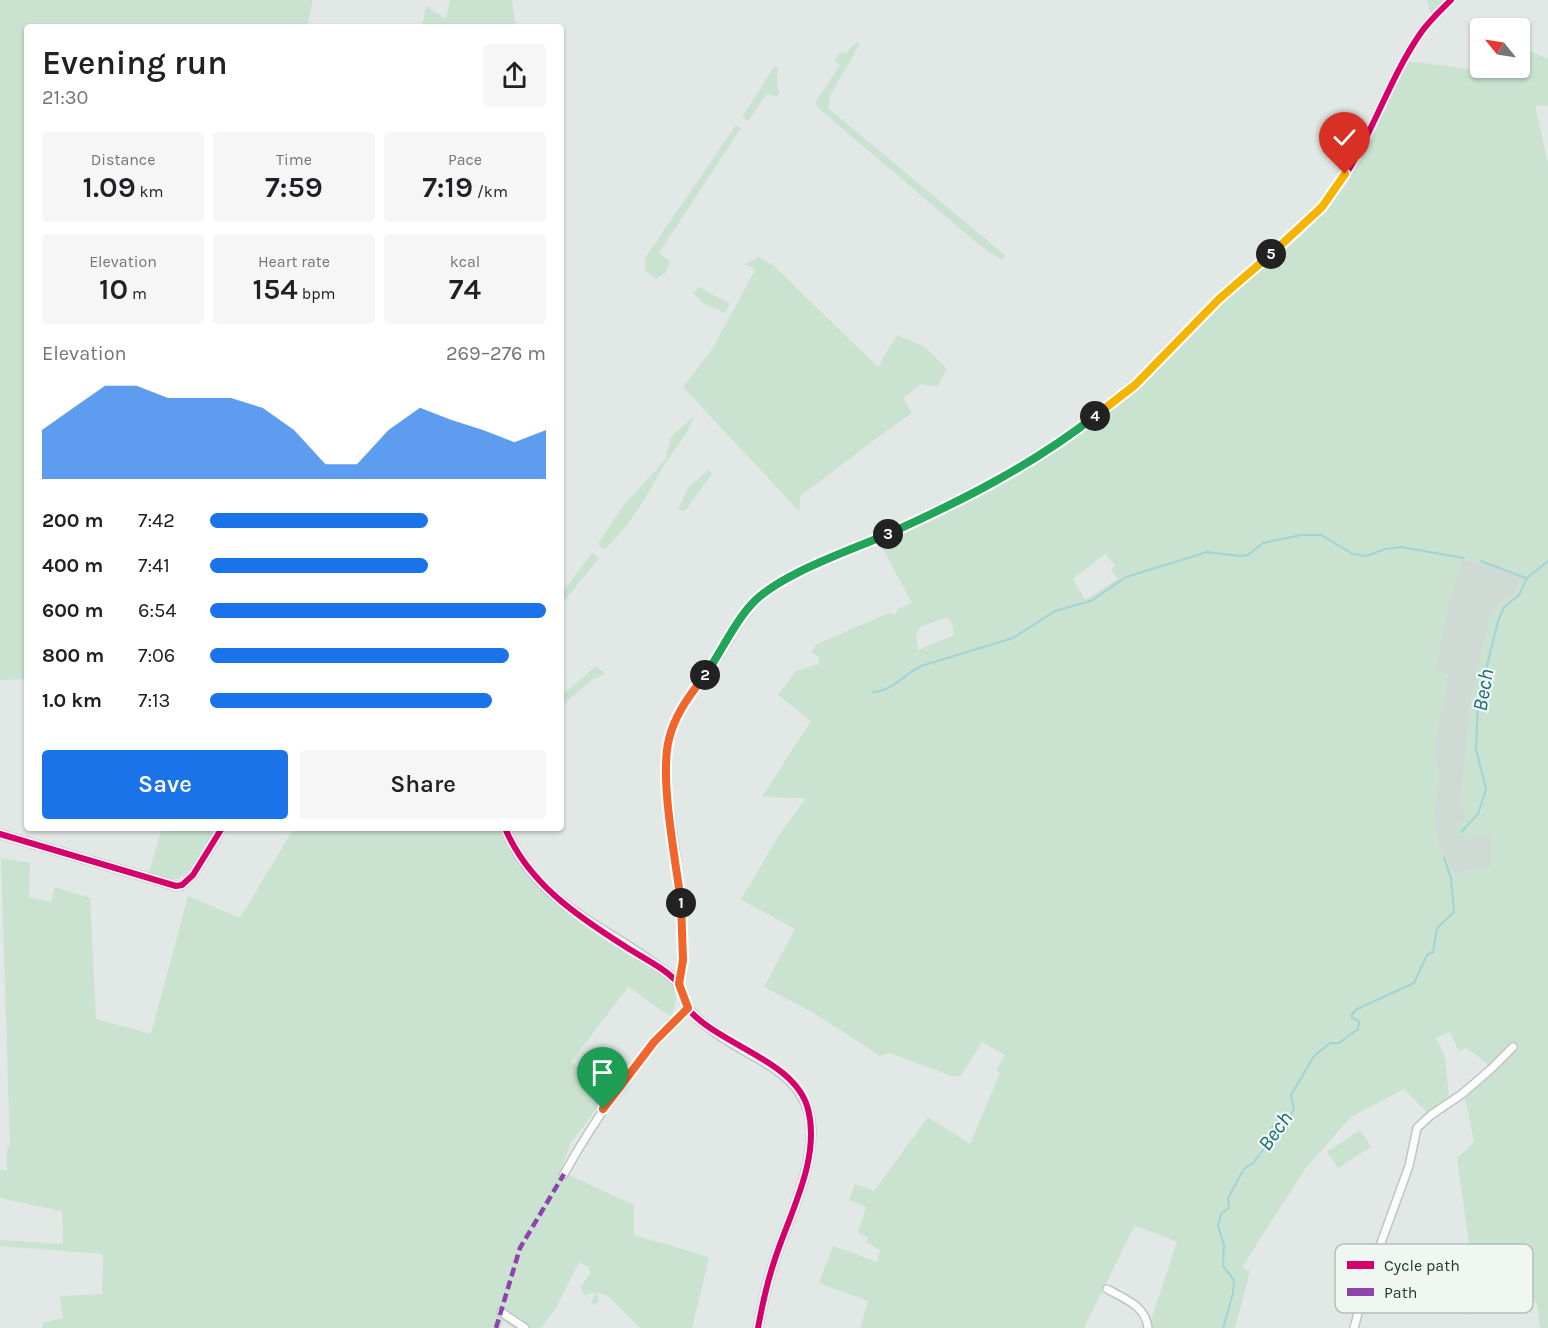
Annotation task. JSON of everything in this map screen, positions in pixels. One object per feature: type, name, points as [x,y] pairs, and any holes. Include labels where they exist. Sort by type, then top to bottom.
[{"type":"street","points":[[679,984],[683,960],[682,906],[669,809],[666,762],[669,740],[684,703],[719,655],[750,606],[787,578],[928,516],[1013,471],[1085,424],[1135,385],[1219,299],[1322,207],[1354,158],[1413,45],[1451,0]]},
{"type":"street","points":[[0,834],[176,886],[182,885],[193,875],[220,831]]},
{"type":"street","points":[[506,831],[513,846],[528,868],[552,893],[574,913],[665,972],[679,984],[688,1008],[719,1034],[782,1073],[796,1088],[807,1107],[811,1125],[806,1167],[774,1263],[758,1328]]},
{"type":"street","points":[[564,1174],[603,1109],[654,1042],[688,1008]]},
{"type":"street","points":[[1381,1244],[1409,1166],[1417,1128],[1491,1070],[1513,1047]]},
{"type":"street","points":[[1107,1289],[1138,1306],[1147,1319],[1148,1328]]},
{"type":"street","points":[[501,1312],[525,1328]]},
{"type":"street","points":[[1354,1328],[1358,1313]]},
{"type":"shaded area","points":[[1462,559],[1492,565],[1524,577],[1515,593],[1503,600],[1490,617],[1471,700],[1461,802],[1475,835],[1492,834],[1491,866],[1455,874],[1438,845],[1434,812],[1439,776],[1433,753],[1448,675],[1435,670],[1449,602]]},
{"type":"green space","points":[[0,0],[313,0],[308,24],[24,24],[24,679],[0,680]]},
{"type":"green space","points":[[450,0],[512,0],[516,24],[423,24],[426,6],[446,19]]},
{"type":"green space","points":[[1427,0],[1457,0],[1423,34],[1409,62],[1470,69],[1470,78],[1530,78],[1530,51],[1548,59],[1548,106],[1535,105],[1548,164],[1548,1328],[1540,1328],[1537,1302],[1533,1303],[1533,1244],[1469,1244],[1457,1158],[1474,1142],[1465,1097],[1490,1073],[1485,1062],[1466,1048],[1459,1051],[1450,1032],[1436,1038],[1445,1056],[1449,1098],[1427,1113],[1404,1089],[1351,1117],[1305,1169],[1242,1267],[1250,1271],[1235,1328],[1152,1328],[1152,1317],[1177,1242],[1135,1225],[1084,1328],[860,1328],[868,1301],[819,1283],[833,1246],[877,1262],[880,1250],[866,1242],[868,1237],[858,1233],[866,1207],[849,1200],[855,1184],[874,1191],[928,1117],[970,1144],[1000,1073],[996,1071],[1005,1055],[982,1042],[961,1076],[951,1076],[890,1053],[880,1056],[814,1013],[764,987],[795,929],[741,900],[777,838],[806,798],[762,797],[811,721],[778,695],[796,671],[819,664],[819,657],[811,652],[817,644],[889,613],[895,615],[898,609],[912,603],[880,544],[959,506],[1034,462],[1105,411],[1139,383],[1172,354],[1167,346],[1216,295],[1318,206],[1360,141],[1410,42],[1431,16]],"holes":[[[1105,554],[1115,565],[1111,570],[1118,579],[1085,600],[1073,579]],[[1462,559],[1492,565],[1524,577],[1515,593],[1503,600],[1490,617],[1471,700],[1461,802],[1465,815],[1457,831],[1468,842],[1475,835],[1492,835],[1490,866],[1455,874],[1438,845],[1434,812],[1439,776],[1433,753],[1448,674],[1435,669],[1449,602]],[[947,617],[952,623],[954,635],[918,650],[916,635],[920,627]]]},
{"type":"green space","points":[[856,42],[860,44],[831,94],[828,108],[1005,255],[1002,260],[983,248],[817,107],[816,101],[840,65],[835,60],[839,53],[846,53]]},
{"type":"green space","points":[[774,67],[778,67],[779,93],[777,96],[767,94],[748,121],[742,117]]},
{"type":"green space","points":[[736,125],[741,128],[659,253],[670,262],[666,273],[656,279],[646,271],[645,258]]},
{"type":"green space","points":[[759,257],[774,266],[878,367],[897,335],[925,347],[947,369],[937,387],[921,384],[903,398],[912,413],[800,496],[799,511],[683,387],[713,348],[756,268],[744,265]]},
{"type":"green space","points":[[699,287],[730,304],[725,313],[705,304],[693,293]]},
{"type":"green space","points":[[694,416],[685,435],[638,509],[605,549],[598,544],[623,506],[665,460],[671,437]]},
{"type":"green space","points":[[709,469],[712,474],[685,511],[678,510],[688,488]]},
{"type":"green space","points":[[592,553],[599,558],[564,601],[564,590]]},
{"type":"green space","points":[[596,666],[606,674],[593,679],[564,703],[564,693]]},
{"type":"green space","points":[[161,831],[214,831],[192,867],[179,878],[168,880],[148,875]]},
{"type":"green space","points":[[292,831],[512,831],[539,873],[557,892],[577,910],[608,930],[617,945],[657,970],[674,990],[676,1001],[670,1016],[628,987],[571,1062],[612,1088],[571,1143],[560,1171],[634,1205],[634,1235],[709,1257],[692,1328],[640,1328],[608,1296],[596,1292],[599,1302],[595,1305],[591,1303],[595,1292],[584,1295],[580,1287],[591,1273],[588,1267],[579,1262],[556,1308],[541,1328],[514,1328],[503,1321],[501,1328],[42,1328],[42,1323],[63,1318],[60,1296],[102,1294],[103,1254],[0,1246],[0,1240],[63,1244],[62,1211],[0,1198],[0,1170],[7,1170],[7,1150],[10,1145],[1,858],[30,863],[29,897],[51,902],[55,887],[90,898],[96,1019],[151,1034],[188,896],[240,918]]},
{"type":"green space","points":[[1360,1130],[1371,1147],[1338,1168],[1327,1152]]},
{"type":"waterway","points":[[873,692],[892,686],[921,666],[1013,638],[1055,611],[1091,601],[1126,577],[1207,552],[1248,555],[1263,543],[1301,535],[1321,535],[1353,554],[1366,556],[1385,549],[1401,547],[1464,558]]},
{"type":"waterway","points":[[1481,561],[1526,578]]},
{"type":"waterway","name":"Bech","points":[[1461,832],[1478,814],[1486,789],[1476,749],[1478,702],[1498,621],[1504,607],[1519,595],[1527,578],[1548,561]]},
{"type":"waterway","name":"Bech","points":[[1223,1328],[1233,1293],[1234,1280],[1223,1266],[1224,1245],[1218,1226],[1221,1214],[1229,1208],[1228,1198],[1244,1169],[1253,1163],[1268,1144],[1270,1130],[1279,1119],[1292,1114],[1294,1109],[1291,1095],[1314,1056],[1330,1043],[1339,1043],[1358,1029],[1359,1021],[1352,1018],[1352,1014],[1357,1009],[1414,983],[1427,955],[1433,952],[1437,928],[1454,912],[1451,878],[1444,858]]},
{"type":"marked path","points":[[496,1328],[520,1248],[564,1174]]},
{"type":"cycle path","points":[[758,1328],[771,1270],[802,1187],[810,1148],[811,1128],[808,1109],[800,1092],[788,1078],[773,1066],[702,1022],[688,1009],[683,1000],[679,987],[683,961],[682,907],[666,787],[669,740],[680,710],[747,612],[773,587],[787,578],[924,517],[1012,471],[1055,445],[1135,385],[1209,308],[1286,243],[1322,207],[1363,145],[1395,77],[1423,29],[1451,0]]},
{"type":"cycle path","points":[[0,834],[176,886],[182,885],[193,875],[220,831]]},
{"type":"cycle path","points":[[506,831],[515,848],[540,882],[572,910],[661,968],[679,984]]},
{"type":"route","points":[[603,1109],[654,1042],[688,1008],[679,984],[683,960],[682,906],[669,809],[666,762],[669,740],[684,703],[719,655],[750,606],[787,578],[928,516],[1013,471],[1085,424],[1135,385],[1219,299],[1302,227],[1322,207],[1345,174]]}]
